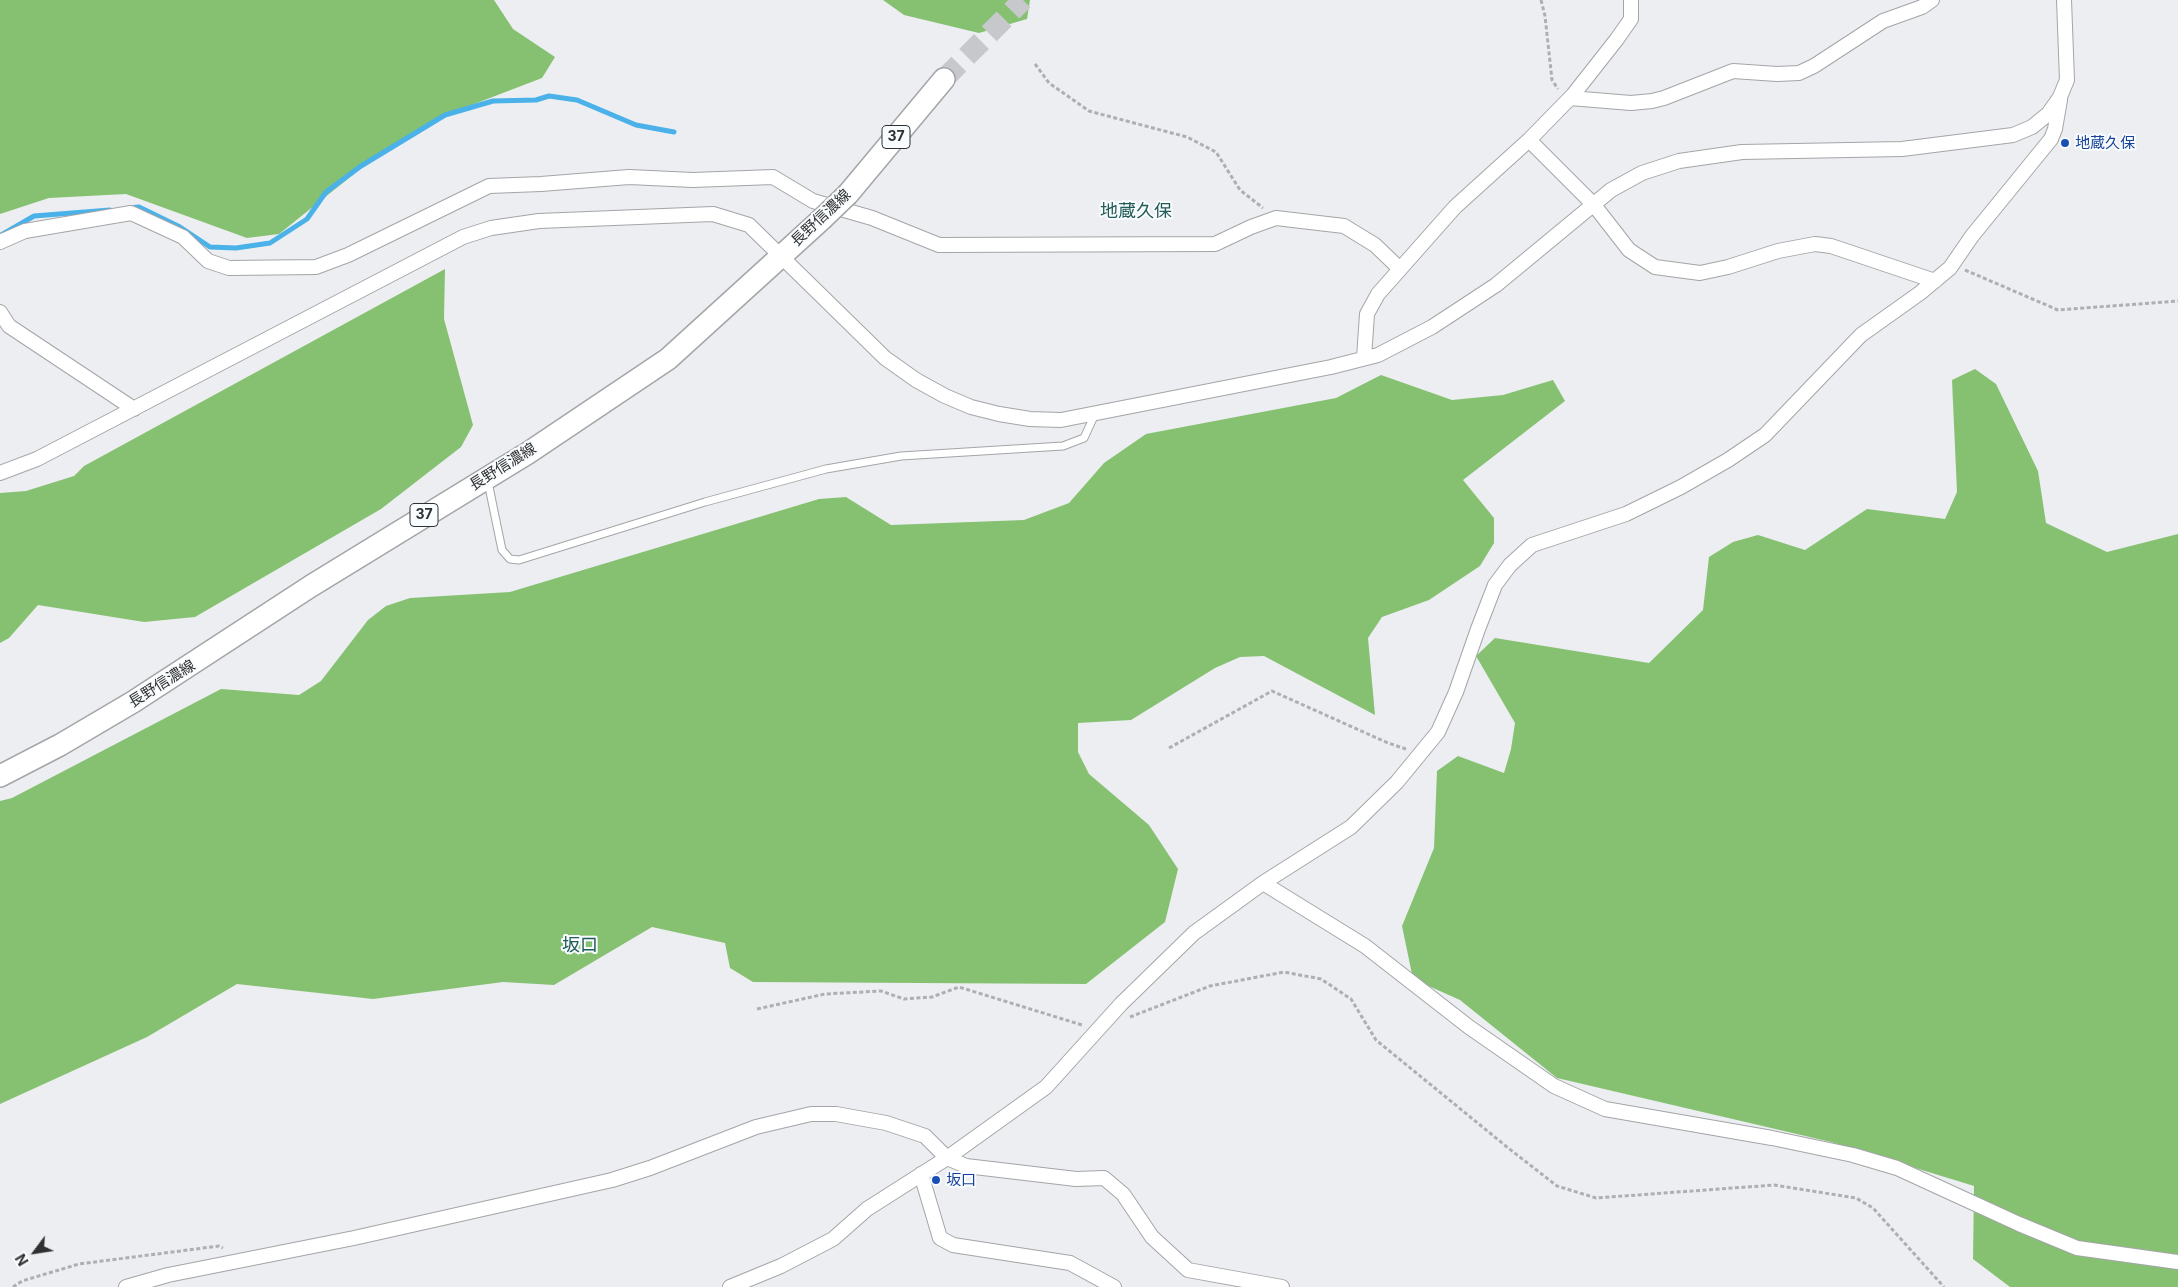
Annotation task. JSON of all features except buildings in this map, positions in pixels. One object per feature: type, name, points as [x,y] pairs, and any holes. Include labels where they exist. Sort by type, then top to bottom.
[{"type":"main road","name":"長野信濃線","points":[[0,776],[60,745],[134,702],[311,586],[487,477],[668,359],[848,194],[944,79]]},
{"type":"street","points":[[1364,358],[1367,314],[1378,294],[1454,206],[1529,140],[1568,100],[1631,19],[1631,0]]},
{"type":"street","points":[[1568,100],[1631,103],[1652,101],[1733,71],[1777,74],[1799,73],[1814,66],[1882,21],[1922,7],[1932,0]]},
{"type":"street","points":[[0,473],[37,459],[463,237],[491,228],[539,221],[714,214],[749,225],[885,358],[916,380],[945,396],[971,407],[999,414],[1030,419],[1062,420],[1331,367],[1378,355],[1432,327],[1496,285],[1611,190],[1642,173],[1679,161],[1742,152],[1902,149],[2013,135],[2032,127],[2048,114],[2060,97],[2067,80],[2064,0]]},
{"type":"street","points":[[730,1287],[781,1266],[833,1239],[867,1209],[947,1158],[1046,1086],[1098,1030],[1194,933],[1262,883],[1351,827],[1397,782],[1438,732],[1453,700],[1495,585],[1510,565],[1532,545],[1626,514],[1728,460],[1765,435],[1861,335],[1935,281],[1953,265],[1972,236],[2051,138],[2055,129],[2060,97]]},
{"type":"street","points":[[1529,140],[1594,205],[1630,250],[1655,267],[1679,272],[1700,273],[1728,267],[1778,251],[1815,244],[1831,246],[1935,281]]},
{"type":"street","points":[[0,242],[25,232],[131,213],[183,237],[208,261],[229,268],[316,267],[348,255],[489,186],[629,177],[692,180],[773,177],[813,201],[872,218],[939,245],[1215,244],[1251,227],[1276,218],[1344,226],[1375,245],[1400,269]]},
{"type":"street","points":[[0,312],[9,326],[134,409]]},
{"type":"street","points":[[1262,883],[1365,946],[1469,1027],[1554,1086],[1605,1109],[1853,1155],[1897,1168],[2019,1224],[2077,1248],[2178,1262]]},
{"type":"street","points":[[126,1287],[168,1276],[354,1238],[612,1180],[650,1168],[756,1127],[811,1114],[836,1114],[886,1123],[925,1136],[947,1158],[966,1166],[1076,1178],[1104,1178],[1123,1194],[1152,1237],[1188,1270],[1282,1287]]},
{"type":"street","points":[[921,1174],[940,1238],[953,1245],[1070,1262],[1114,1287]]},
{"type":"lane","points":[[487,477],[502,550],[510,560],[519,560],[705,502],[826,469],[901,456],[1062,446],[1084,438],[1096,413]]},
{"type":"path","points":[[1541,0],[1545,16],[1552,80],[1568,100]]},
{"type":"path","points":[[1035,64],[1048,83],[1089,112],[1187,136],[1216,152],[1240,190],[1276,218]]},
{"type":"path","points":[[1953,265],[2058,310],[2178,301]]},
{"type":"path","points":[[1169,748],[1272,691],[1388,743],[1420,754]]},
{"type":"path","points":[[757,1009],[825,994],[881,991],[904,999],[932,997],[959,987],[1098,1030],[1210,986],[1284,972],[1322,978],[1351,999],[1376,1040],[1506,1147],[1557,1186],[1596,1198],[1774,1185],[1856,1198],[1873,1208],[1944,1287]]},
{"type":"path","points":[[13,1287],[22,1281],[79,1264],[219,1246],[246,1260]]},
{"type":"green space","points":[[0,0],[494,0],[513,29],[555,57],[542,78],[443,116],[379,154],[279,234],[247,238],[126,194],[49,198],[0,214]]},
{"type":"green space","points":[[883,0],[1030,0],[1027,19],[979,33],[904,15]]},
{"type":"green space","points":[[445,269],[444,319],[473,425],[461,447],[381,509],[195,617],[144,622],[38,605],[9,638],[0,643],[0,493],[26,491],[74,476],[84,466]]},
{"type":"green space","points":[[1975,369],[1996,384],[2038,471],[2046,523],[2107,552],[2178,534],[2178,1287],[2010,1287],[1973,1259],[1974,1186],[1831,1142],[1557,1078],[1460,1000],[1413,979],[1402,926],[1434,848],[1437,771],[1458,756],[1504,773],[1511,749],[1515,723],[1476,656],[1495,638],[1649,663],[1703,610],[1709,557],[1733,542],[1758,535],[1805,550],[1867,509],[1945,519],[1957,492],[1952,380]]},
{"type":"green space","points":[[1381,375],[1452,400],[1503,395],[1553,380],[1565,401],[1463,480],[1494,518],[1494,543],[1480,566],[1429,600],[1382,617],[1368,638],[1375,715],[1264,656],[1240,657],[1215,668],[1131,720],[1078,723],[1078,752],[1089,774],[1149,825],[1178,869],[1165,922],[1086,984],[753,982],[730,968],[725,943],[652,927],[554,985],[503,982],[373,999],[237,984],[147,1037],[0,1104],[0,801],[12,798],[221,689],[299,695],[321,681],[368,620],[386,606],[410,598],[510,592],[819,499],[846,497],[891,525],[1024,520],[1069,503],[1104,463],[1146,434],[1336,398]]},
{"type":"waterway","points":[[128,208],[139,207],[180,227],[210,247],[236,248],[270,243],[307,219],[326,192],[361,166],[445,115],[493,101],[536,100],[549,96],[577,100],[636,125],[674,132]]},
{"type":"waterway","points":[[1,235],[34,216],[110,210]]},
{"type":"tunnel","points":[[944,79],[1023,0]]},
{"type":"place","name":"地蔵久保","points":[[2065,143]]},
{"type":"place","name":"坂口","points":[[936,1180]]},
{"type":"district","name":"地蔵久保","points":[[1136,212]]},
{"type":"district","name":"坂口","points":[[580,946]]}]
